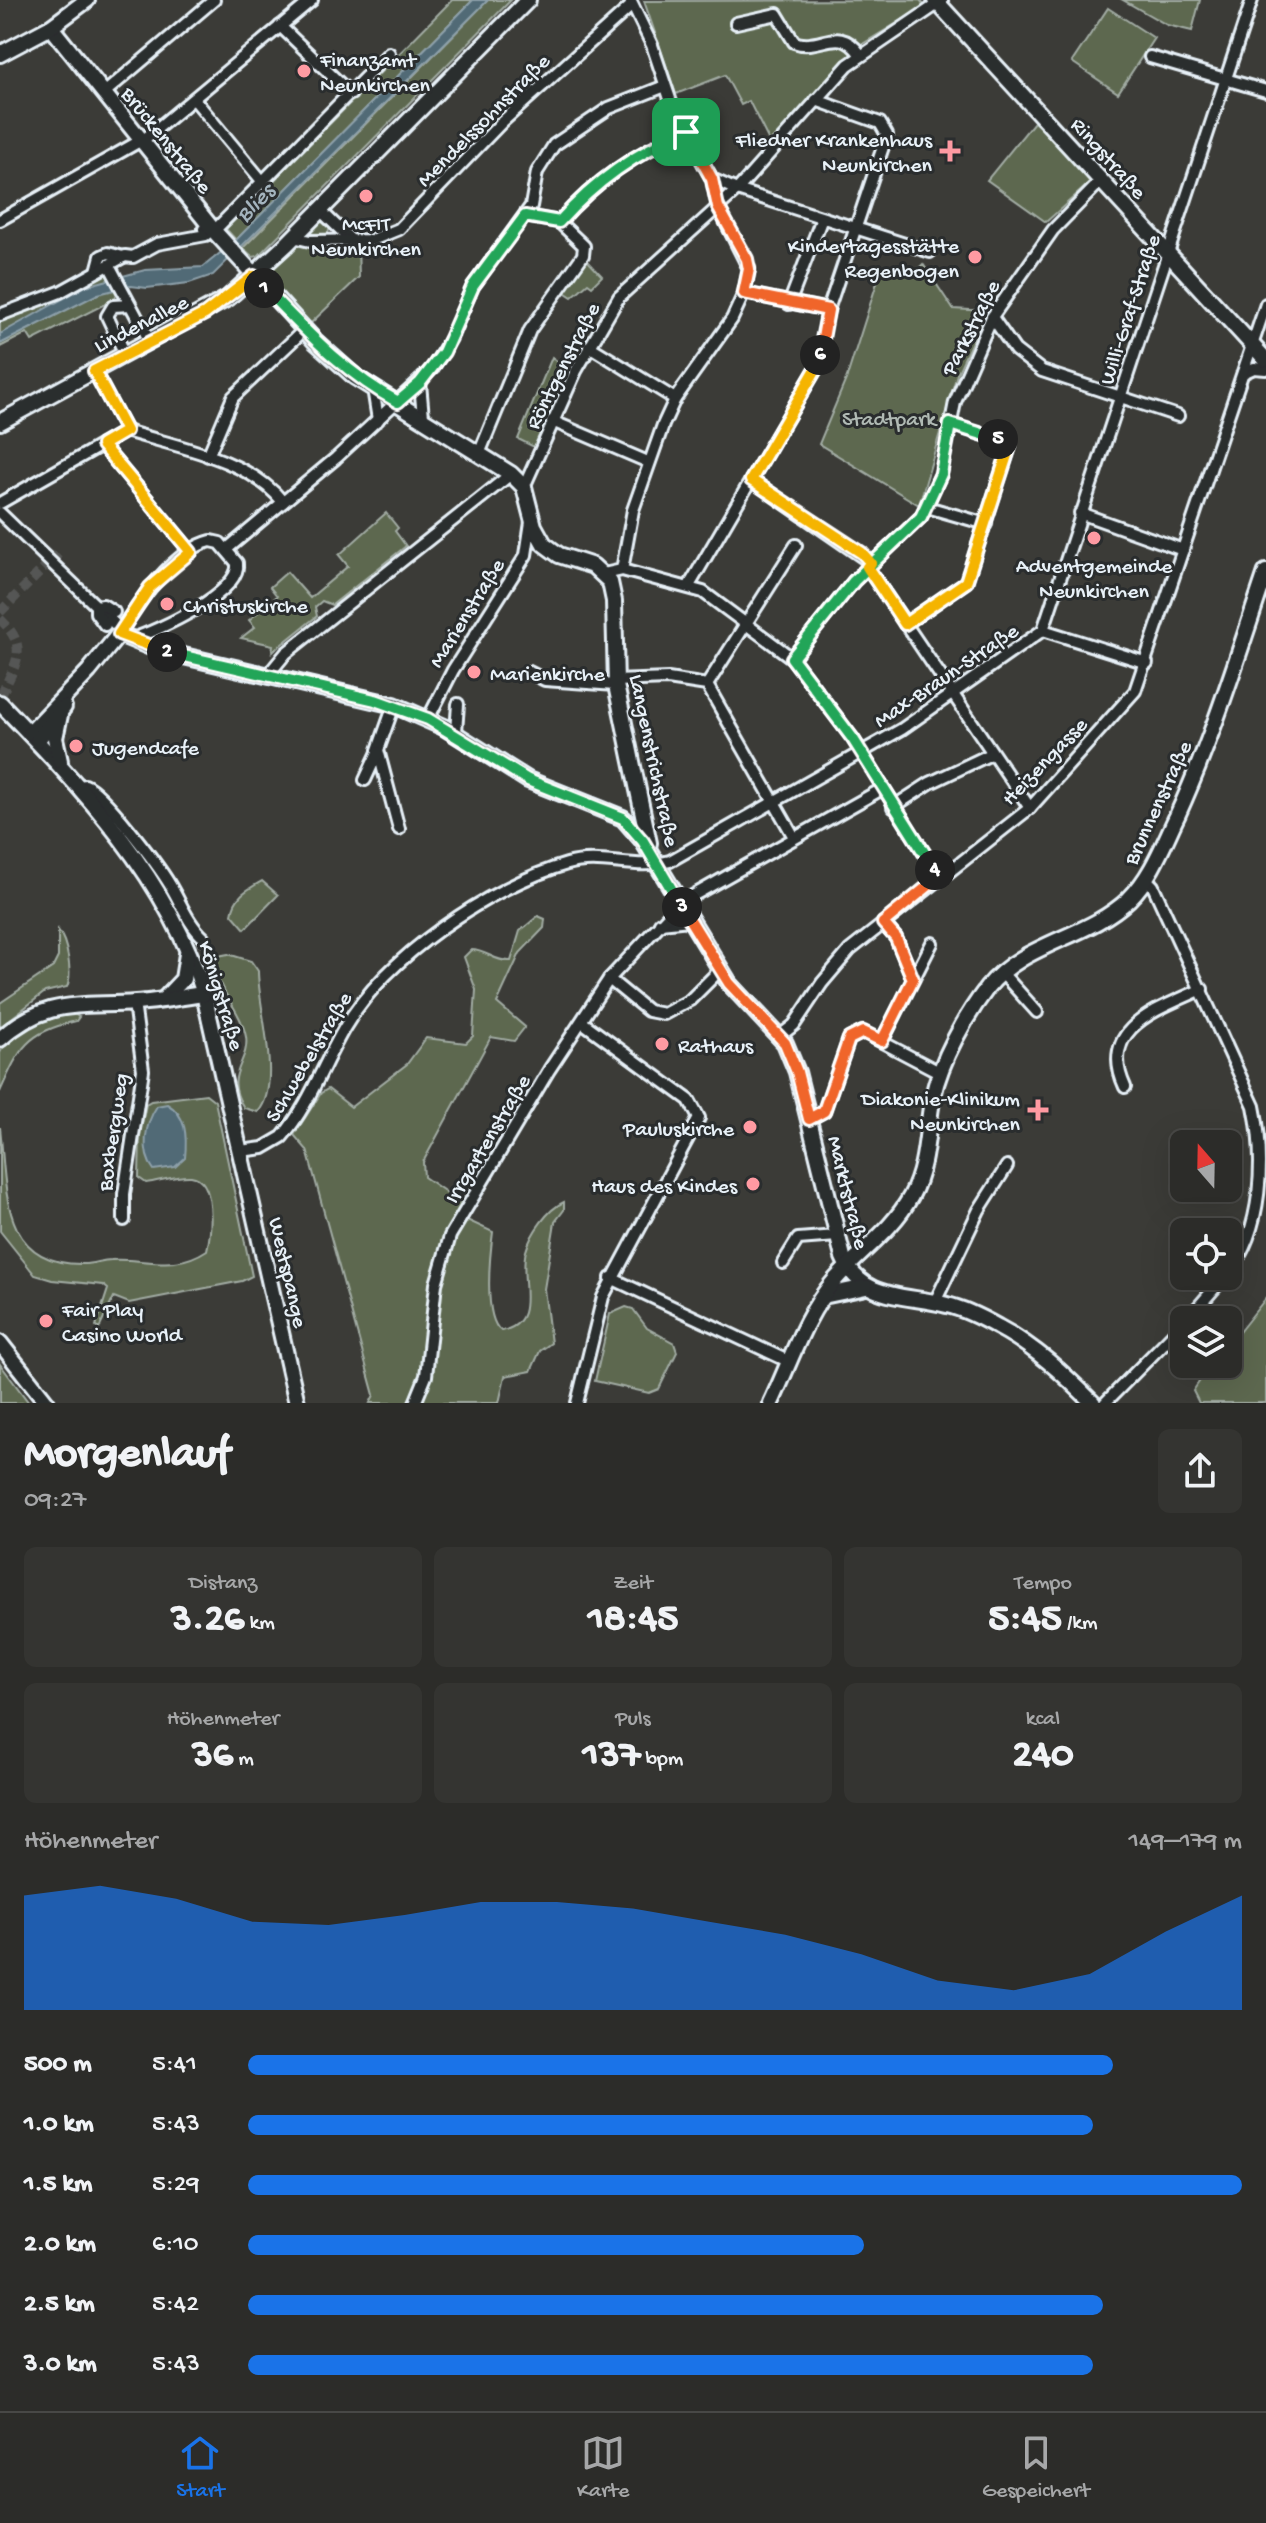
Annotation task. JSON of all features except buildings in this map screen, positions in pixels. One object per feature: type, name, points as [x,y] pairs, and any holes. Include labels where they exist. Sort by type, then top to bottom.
[{"type":"street","points":[[0,54],[51,27],[87,0]]},
{"type":"street","points":[[103,94],[214,0]]},
{"type":"street","points":[[0,220],[141,141],[312,0]]},
{"type":"street","name":"Lindenallee","points":[[0,422],[205,314],[249,270],[293,237],[528,0]]},
{"type":"street","name":"Willi-Graf-Straße","points":[[1043,630],[1252,0]]},
{"type":"street","name":"Röntgenstraße","points":[[524,487],[589,346],[619,297],[737,190],[860,54],[939,1]]},
{"type":"street","name":"Ringstraße","points":[[939,1],[1167,253],[1253,343]]},
{"type":"street","points":[[622,570],[633,510],[648,462],[675,399],[721,337],[744,293],[749,269],[747,259],[718,207],[712,179],[665,86],[646,31],[630,3]]},
{"type":"street","name":"Mendelssohnstraße","points":[[293,237],[310,241],[372,240],[399,229],[502,122],[630,3]]},
{"type":"street","points":[[736,23],[777,14],[794,42],[803,45],[839,39],[851,43],[860,54]]},
{"type":"street","points":[[280,26],[351,94]]},
{"type":"street","name":"Brückenstraße","points":[[51,27],[214,231],[304,330],[344,368],[398,402]]},
{"type":"street","points":[[0,315],[60,292],[111,262],[133,257],[157,244],[206,235],[204,229],[214,231],[389,53]]},
{"type":"street","points":[[1150,57],[1266,91]]},
{"type":"street","points":[[227,549],[420,383],[444,352],[473,286],[525,216],[541,162],[554,145],[609,108],[665,86]]},
{"type":"street","points":[[194,99],[263,182]]},
{"type":"street","points":[[689,586],[816,369],[828,310],[886,131],[880,123],[816,100]]},
{"type":"street","points":[[559,222],[618,167],[637,154],[686,132]]},
{"type":"street","points":[[712,179],[737,190],[930,252]]},
{"type":"street","name":"Parkstraße","points":[[792,658],[869,565],[917,522],[927,507],[941,474],[950,424],[962,383],[992,317],[1053,230],[1101,181]]},
{"type":"street","points":[[319,209],[352,240]]},
{"type":"street","points":[[479,454],[530,330],[583,255],[584,246],[559,222],[525,216]]},
{"type":"street","points":[[789,304],[822,218]]},
{"type":"street","points":[[111,262],[122,292],[142,323]]},
{"type":"street","points":[[744,293],[828,310]]},
{"type":"street","name":"Heizengasse","points":[[780,1036],[794,1025],[843,957],[939,877],[1030,808],[1128,701],[1147,663],[1266,304]]},
{"type":"street","points":[[125,354],[107,316],[113,306],[130,305]]},
{"type":"street","points":[[992,317],[1015,350],[1042,371],[1178,416]]},
{"type":"street","points":[[208,456],[233,397],[304,330]]},
{"type":"street","points":[[1253,343],[1266,360]]},
{"type":"street","points":[[589,346],[675,399]]},
{"type":"street","points":[[1243,373],[1254,368],[1266,369]]},
{"type":"street","points":[[94,371],[126,431],[208,456],[263,480],[283,502]]},
{"type":"street","points":[[420,383],[423,417]]},
{"type":"street","points":[[373,388],[378,420]]},
{"type":"street","name":"Marienstraße","points":[[398,402],[511,474],[524,487],[531,512],[526,555],[453,670],[428,719]]},
{"type":"street","points":[[552,421],[648,462]]},
{"type":"street","points":[[905,624],[966,582],[1010,444],[950,424]]},
{"type":"street","points":[[0,503],[126,431]]},
{"type":"street","points":[[102,445],[191,552]]},
{"type":"street","points":[[272,675],[272,670],[286,653],[511,474]]},
{"type":"street","points":[[751,480],[869,565],[991,754],[1030,808]]},
{"type":"street","points":[[927,507],[986,524]]},
{"type":"street","points":[[531,512],[544,544],[559,555]]},
{"type":"street","points":[[0,513],[123,635],[158,650],[394,705],[428,719],[528,780],[623,818],[656,863],[720,970],[740,997],[780,1036]]},
{"type":"street","points":[[1080,513],[1183,550]]},
{"type":"street","points":[[34,737],[123,635],[150,587],[191,552],[211,541],[227,549],[237,563],[233,579],[174,623],[123,635]]},
{"type":"street","points":[[707,685],[796,545]]},
{"type":"street","points":[[526,555],[539,551],[593,566],[604,574],[622,570],[689,586],[747,622],[792,658],[862,753],[939,877]]},
{"type":"street","name":"Brunnenstraße","points":[[771,1403],[822,1296],[881,1236],[904,1208],[918,1182],[932,1099],[941,1073],[977,1003],[1002,973],[1042,947],[1079,934],[1107,918],[1146,879],[1206,748],[1266,572]]},
{"type":"street","name":"Langenstrichstraße","points":[[604,574],[614,601],[615,683],[656,863]]},
{"type":"street","points":[[96,606],[103,605],[114,612]]},
{"type":"street","points":[[96,606],[96,613],[105,625]]},
{"type":"street","points":[[1043,630],[1147,663]]},
{"type":"street","name":"Max-Braun-Straße","points":[[656,863],[701,845],[862,753],[953,695],[1043,630]]},
{"type":"street","points":[[529,672],[545,680],[615,683],[668,679],[707,685]]},
{"type":"street","points":[[707,685],[794,837]]},
{"type":"street","points":[[66,772],[55,749],[60,715],[76,686]]},
{"type":"street","points":[[456,732],[458,704]]},
{"type":"street","points":[[365,780],[394,705]]},
{"type":"street","name":"Königstraße","points":[[5,709],[66,772],[204,938]]},
{"type":"street","points":[[34,737],[60,715]]},
{"type":"street","points":[[378,750],[399,829]]},
{"type":"street","points":[[893,807],[961,766],[975,764],[991,754]]},
{"type":"street","name":"Irrgartenstraße","points":[[415,1403],[426,1376],[436,1284],[450,1236],[609,979],[680,903],[882,789]]},
{"type":"street","points":[[623,818],[642,811]]},
{"type":"street","name":"Schwebelstraße","points":[[241,1151],[263,1148],[282,1137],[367,994],[411,952],[512,888],[571,863],[656,863]]},
{"type":"street","points":[[1146,879],[1153,886],[1254,1106],[1259,1140],[1249,1237],[1242,1249]]},
{"type":"street","name":"Königstraße","points":[[163,885],[204,994],[241,1151]]},
{"type":"street","points":[[660,923],[690,920]]},
{"type":"street","points":[[883,923],[896,938],[913,979]]},
{"type":"street","points":[[162,1000],[183,979],[188,957],[186,943]]},
{"type":"street","points":[[882,1041],[932,943]]},
{"type":"street","points":[[609,979],[648,1011],[664,1014],[690,1000],[720,970]]},
{"type":"street","points":[[1002,973],[1037,1012]]},
{"type":"street","points":[[1125,1087],[1119,1056],[1132,1025],[1202,989]]},
{"type":"street","points":[[0,1039],[35,1014],[58,1006],[134,1003],[204,994]]},
{"type":"street","name":"Boxbergweg","points":[[124,1220],[124,1194],[143,1085],[143,1050],[134,1003]]},
{"type":"street","points":[[577,1403],[603,1297],[611,1278],[699,1118],[693,1103],[582,1022]]},
{"type":"street","points":[[809,1119],[824,1111],[851,1036],[863,1032],[882,1041],[888,1048],[941,1073]]},
{"type":"street","name":"Marktstraße","points":[[780,1036],[797,1072],[847,1268]]},
{"type":"street","name":"Westspange","points":[[241,1151],[294,1403]]},
{"type":"street","points":[[935,1302],[979,1210],[1007,1166]]},
{"type":"street","points":[[783,1263],[798,1239],[838,1238],[859,1245],[881,1236]]},
{"type":"street","points":[[847,1268],[866,1287],[965,1311],[1020,1340],[1093,1403]]},
{"type":"street","points":[[611,1278],[790,1362]]},
{"type":"street","points":[[822,1296],[866,1287]]},
{"type":"street","points":[[1200,1306],[1213,1290]]},
{"type":"street","points":[[1105,1403],[1170,1338]]},
{"type":"street","points":[[0,1343],[47,1403]]},
{"type":"green space","points":[[452,0],[473,0],[236,240],[226,229]]},
{"type":"green space","points":[[488,0],[511,0],[258,256],[253,257],[243,248]]},
{"type":"green space","points":[[920,0],[925,6],[856,48],[771,145],[749,101],[741,105],[725,75],[676,94],[644,1]]},
{"type":"green space","points":[[1123,0],[1200,0],[1192,31],[1167,25]]},
{"type":"green space","points":[[1108,8],[1154,38],[1118,93],[1072,62]]},
{"type":"green space","points":[[1034,122],[1095,178],[1046,222],[987,180]]},
{"type":"green space","points":[[321,215],[332,225],[326,236],[301,236]]},
{"type":"green space","points":[[296,241],[358,245],[359,277],[310,324],[262,276]]},
{"type":"green space","points":[[587,260],[602,276],[592,286],[588,283],[572,297],[563,291]]},
{"type":"green space","name":"Stadtpark","points":[[923,264],[953,309],[986,311],[957,374],[919,505],[819,444],[847,377],[881,270],[911,276]]},
{"type":"green space","points":[[107,271],[119,292],[113,300],[32,341],[27,333],[0,347],[0,320],[15,312],[23,314]]},
{"type":"green space","points":[[552,357],[568,370],[534,447],[518,439]]},
{"type":"green space","points":[[386,513],[398,528],[395,531],[406,546],[332,605],[322,601],[315,607],[317,616],[272,652],[273,645],[241,638],[255,627],[249,620],[277,596],[270,587],[287,572],[310,598],[348,566],[339,555]]},
{"type":"green space","points":[[262,881],[278,895],[245,929],[232,914],[233,908],[242,894]]},
{"type":"green space","points":[[538,916],[545,919],[544,928],[520,953],[497,1003],[525,1027],[514,1041],[491,1037],[423,1162],[424,1177],[462,1203],[456,1215],[493,1232],[490,1300],[495,1324],[501,1331],[514,1326],[525,1310],[524,1262],[532,1237],[546,1216],[564,1202],[564,1210],[555,1222],[544,1289],[551,1343],[540,1351],[531,1371],[505,1376],[499,1403],[370,1403],[374,1395],[307,1150],[294,1135],[321,1093],[328,1089],[351,1107],[407,1064],[426,1038],[466,1043],[473,1036],[476,990],[464,957],[471,950],[511,961],[520,931]]},
{"type":"green space","points":[[58,930],[68,957],[67,987],[45,992],[0,1027],[0,1003],[53,967],[58,957]]},
{"type":"green space","points":[[228,954],[251,961],[258,971],[269,1083],[258,1112],[244,1108],[238,1096],[236,1077],[246,1037],[213,968],[218,956]]},
{"type":"green space","points":[[74,1014],[79,1017],[76,1021],[46,1031],[27,1044],[0,1092],[0,1053],[5,1044],[32,1025]]},
{"type":"green space","points":[[206,1094],[215,1101],[252,1276],[242,1281],[129,1303],[114,1297],[99,1329],[96,1326],[108,1289],[103,1285],[52,1280],[35,1275],[0,1231],[0,1127],[7,1198],[22,1237],[35,1251],[55,1261],[81,1264],[111,1260],[183,1261],[207,1250],[211,1220],[209,1196],[199,1179],[191,1176],[146,1183],[139,1178],[140,1134],[146,1104]]},
{"type":"green space","points":[[1266,1298],[1266,1403],[1199,1403],[1193,1391],[1202,1378],[1242,1378],[1242,1328]]},
{"type":"green space","points":[[626,1307],[633,1309],[647,1328],[674,1343],[677,1352],[659,1389],[649,1393],[595,1381],[610,1314]]},
{"type":"green space","points":[[0,1364],[29,1403],[0,1403]]},
{"type":"water","points":[[473,0],[488,0],[213,275],[189,283],[147,288],[131,286],[98,294],[0,344],[0,334],[86,286],[145,270],[203,267],[236,240]]},
{"type":"water","points":[[167,1104],[182,1120],[185,1158],[175,1167],[154,1170],[147,1155],[147,1129],[157,1106]]},
{"type":"tunnel","points":[[0,612],[58,554]]},
{"type":"tunnel","points":[[0,619],[10,630],[18,648],[15,666],[0,698]]},
{"type":"place","name":"Finanzamt Neunkirchen","points":[[304,71]]},
{"type":"place","name":"Fliedner Krankenhaus Neunkirchen","points":[[950,151]]},
{"type":"place","name":"McFIT Neunkirchen","points":[[366,196]]},
{"type":"place","name":"Kindertagesstätte Regenbogen","points":[[975,257]]},
{"type":"place","name":"Adventgemeinde Neunkirchen","points":[[1094,538]]},
{"type":"place","name":"Christuskirche","points":[[167,604]]},
{"type":"place","name":"Marienkirche","points":[[474,672]]},
{"type":"place","name":"Jugendcafe","points":[[76,746]]},
{"type":"place","name":"Rathaus","points":[[662,1044]]},
{"type":"place","name":"Diakonie-Klinikum Neunkirchen","points":[[1038,1110]]},
{"type":"place","name":"Pauluskirche","points":[[750,1127]]},
{"type":"place","name":"Haus des Kindes","points":[[753,1184]]},
{"type":"place","name":"Fair Play Casino World","points":[[46,1321]]},
{"type":"route","points":[[686,132],[654,145],[618,167],[559,222],[525,216],[473,286],[444,352],[420,383],[398,402],[355,377],[333,359],[254,276],[205,314],[94,371],[126,431],[102,445],[191,552],[150,587],[129,614],[119,634],[158,650],[394,705],[444,727],[528,780],[623,818],[643,841],[729,983],[785,1043],[797,1072],[809,1119],[824,1111],[833,1078],[851,1036],[863,1032],[882,1041],[913,979],[896,938],[883,923],[939,877],[853,739],[792,658],[854,581],[867,567],[921,517],[941,474],[950,424],[1010,444],[969,577],[905,624],[867,567],[871,563],[862,553],[751,480],[816,369],[828,310],[744,293],[748,281],[747,259],[718,207],[712,179],[686,132]]},
{"type":"water label","name":"Blies","points":[[254,202]]}]
